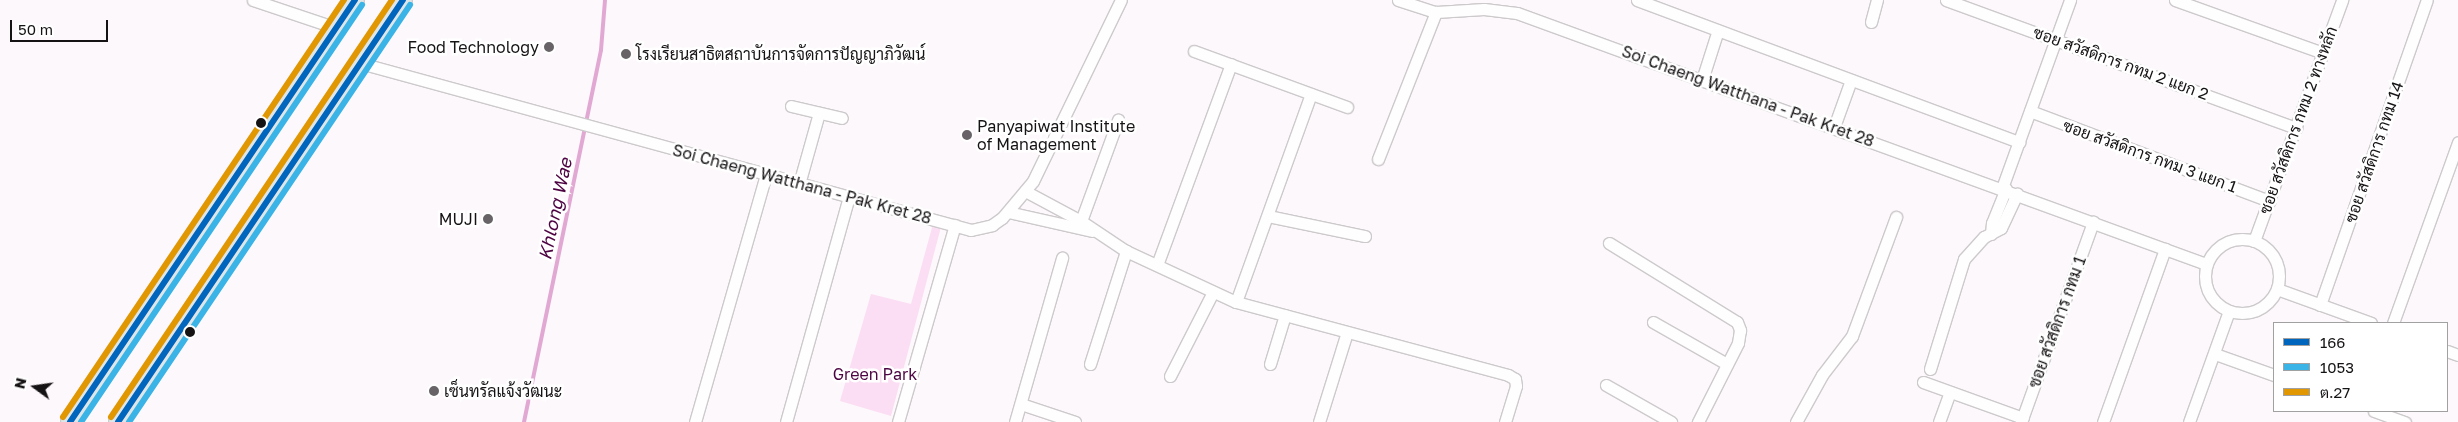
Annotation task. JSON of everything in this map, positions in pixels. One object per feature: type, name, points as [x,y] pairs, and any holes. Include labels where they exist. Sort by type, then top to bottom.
[{"type":"main road","points":[[70,422],[354,0]]},
{"type":"main road","points":[[118,422],[403,0]]},
{"type":"street","points":[[253,0],[336,28]]},
{"type":"street","name":"Soi Chaeng Watthana - Pak Kret 28","points":[[360,63],[579,125],[971,230],[992,225],[1008,212],[1033,181],[1121,0]]},
{"type":"street","name":"Soi Chaeng Watthana - Pak Kret 28","points":[[1398,0],[1413,2],[1436,12],[1484,9],[1517,13],[2008,190],[2206,264]]},
{"type":"street","points":[[1637,0],[2019,142]]},
{"type":"street","points":[[1871,22],[1877,0]]},
{"type":"street","name":"ซอย สวัสดิการ กทม 2 แยก 2","points":[[1946,0],[2296,128]]},
{"type":"street","points":[[1930,369],[1964,259],[1991,234],[2001,228],[2019,142],[2070,0]]},
{"type":"street","points":[[2174,0],[2323,53]]},
{"type":"street","name":"ซอย สวัสดิการ กทม 2 ทางหลัก","points":[[2254,240],[2270,201],[2342,0]]},
{"type":"street","name":"ซอย สวัสดิการ กทม 14","points":[[2320,304],[2427,0]]},
{"type":"street","points":[[1378,159],[1436,12]]},
{"type":"street","points":[[1702,80],[1718,30]]},
{"type":"street","points":[[1194,51],[1347,107]]},
{"type":"street","points":[[1157,265],[1231,64]]},
{"type":"street","points":[[1834,127],[1852,80]]},
{"type":"street","points":[[1236,302],[1311,94]]},
{"type":"street","points":[[791,106],[842,118]]},
{"type":"street","name":"ซอย สวัสดิการ กทม 3 แยก 1","points":[[2030,111],[2270,201]]},
{"type":"street","points":[[800,184],[819,113]]},
{"type":"street","points":[[1081,221],[1118,120]]},
{"type":"street","points":[[2393,322],[2458,142]]},
{"type":"street","points":[[695,422],[766,175]]},
{"type":"street","points":[[1025,191],[1081,221],[1092,231],[1126,251],[1236,302],[1508,375],[1515,379],[1516,386],[1506,420],[1518,422]]},
{"type":"street","points":[[786,422],[849,197]]},
{"type":"street","points":[[1008,212],[1092,231]]},
{"type":"street","points":[[1268,216],[1365,236]]},
{"type":"street","points":[[1796,422],[1822,375],[1852,336],[1896,217]]},
{"type":"street","name":"ซอย สวัสดิการ กทม 1","points":[[2022,420],[2093,222]]},
{"type":"street","points":[[898,422],[955,225]]},
{"type":"street","points":[[2239,238],[2254,240],[2267,248],[2275,260],[2279,274],[2276,289],[2269,301],[2257,310],[2243,313],[2229,311],[2216,304],[2208,292],[2204,278],[2206,264],[2214,251],[2225,242],[2239,238]]},
{"type":"street","points":[[1609,243],[1737,322],[1740,330],[1738,343],[1698,422]]},
{"type":"street","points":[[2103,422],[2165,249]]},
{"type":"street","points":[[1090,364],[1126,251]]},
{"type":"street","points":[[1015,422],[1062,258]]},
{"type":"street","points":[[2276,289],[2368,322]]},
{"type":"street","points":[[1170,376],[1213,292]]},
{"type":"street","points":[[2189,422],[2229,311]]},
{"type":"street","points":[[1270,364],[1285,315]]},
{"type":"street","points":[[1653,322],[1728,364]]},
{"type":"street","points":[[1319,422],[1347,332]]},
{"type":"street","points":[[2215,354],[2273,375]]},
{"type":"street","points":[[1923,382],[2022,420]]},
{"type":"street","points":[[1606,385],[1671,422]]},
{"type":"street","points":[[1939,422],[1950,392]]},
{"type":"street","points":[[1021,404],[1075,422]]},
{"type":"street","points":[[2377,412],[2405,422]]},
{"type":"green space","name":"Green Park","points":[[933,224],[941,227],[891,416],[840,401],[871,294],[911,304]]},
{"type":"waterway","name":"Khlong Wae","points":[[524,422],[601,50],[605,0]]},
{"type":"transit line","name":"ต.27","points":[[63,417],[344,0]]},
{"type":"transit line","name":"166","points":[[70,422],[355,0]]},
{"type":"transit line","name":"ต.27","points":[[111,417],[392,0]]},
{"type":"transit line","name":"166","points":[[118,422],[403,0]]},
{"type":"transit line","name":"1053","points":[[81,422],[362,5]]},
{"type":"transit line","name":"1053","points":[[129,422],[410,5]]},
{"type":"place","name":"Food Technology","points":[[549,47]]},
{"type":"place","name":"โรงเรียนสาธิตสถาบันการจัดการปัญญาภิวัฒน์","points":[[626,54]]},
{"type":"place","name":"Panyapiwat Institute of Management","points":[[967,135]]},
{"type":"place","name":"MUJI","points":[[488,219]]},
{"type":"place","name":"เซ็นทรัลแจ้งวัฒนะ","points":[[434,391]]}]
